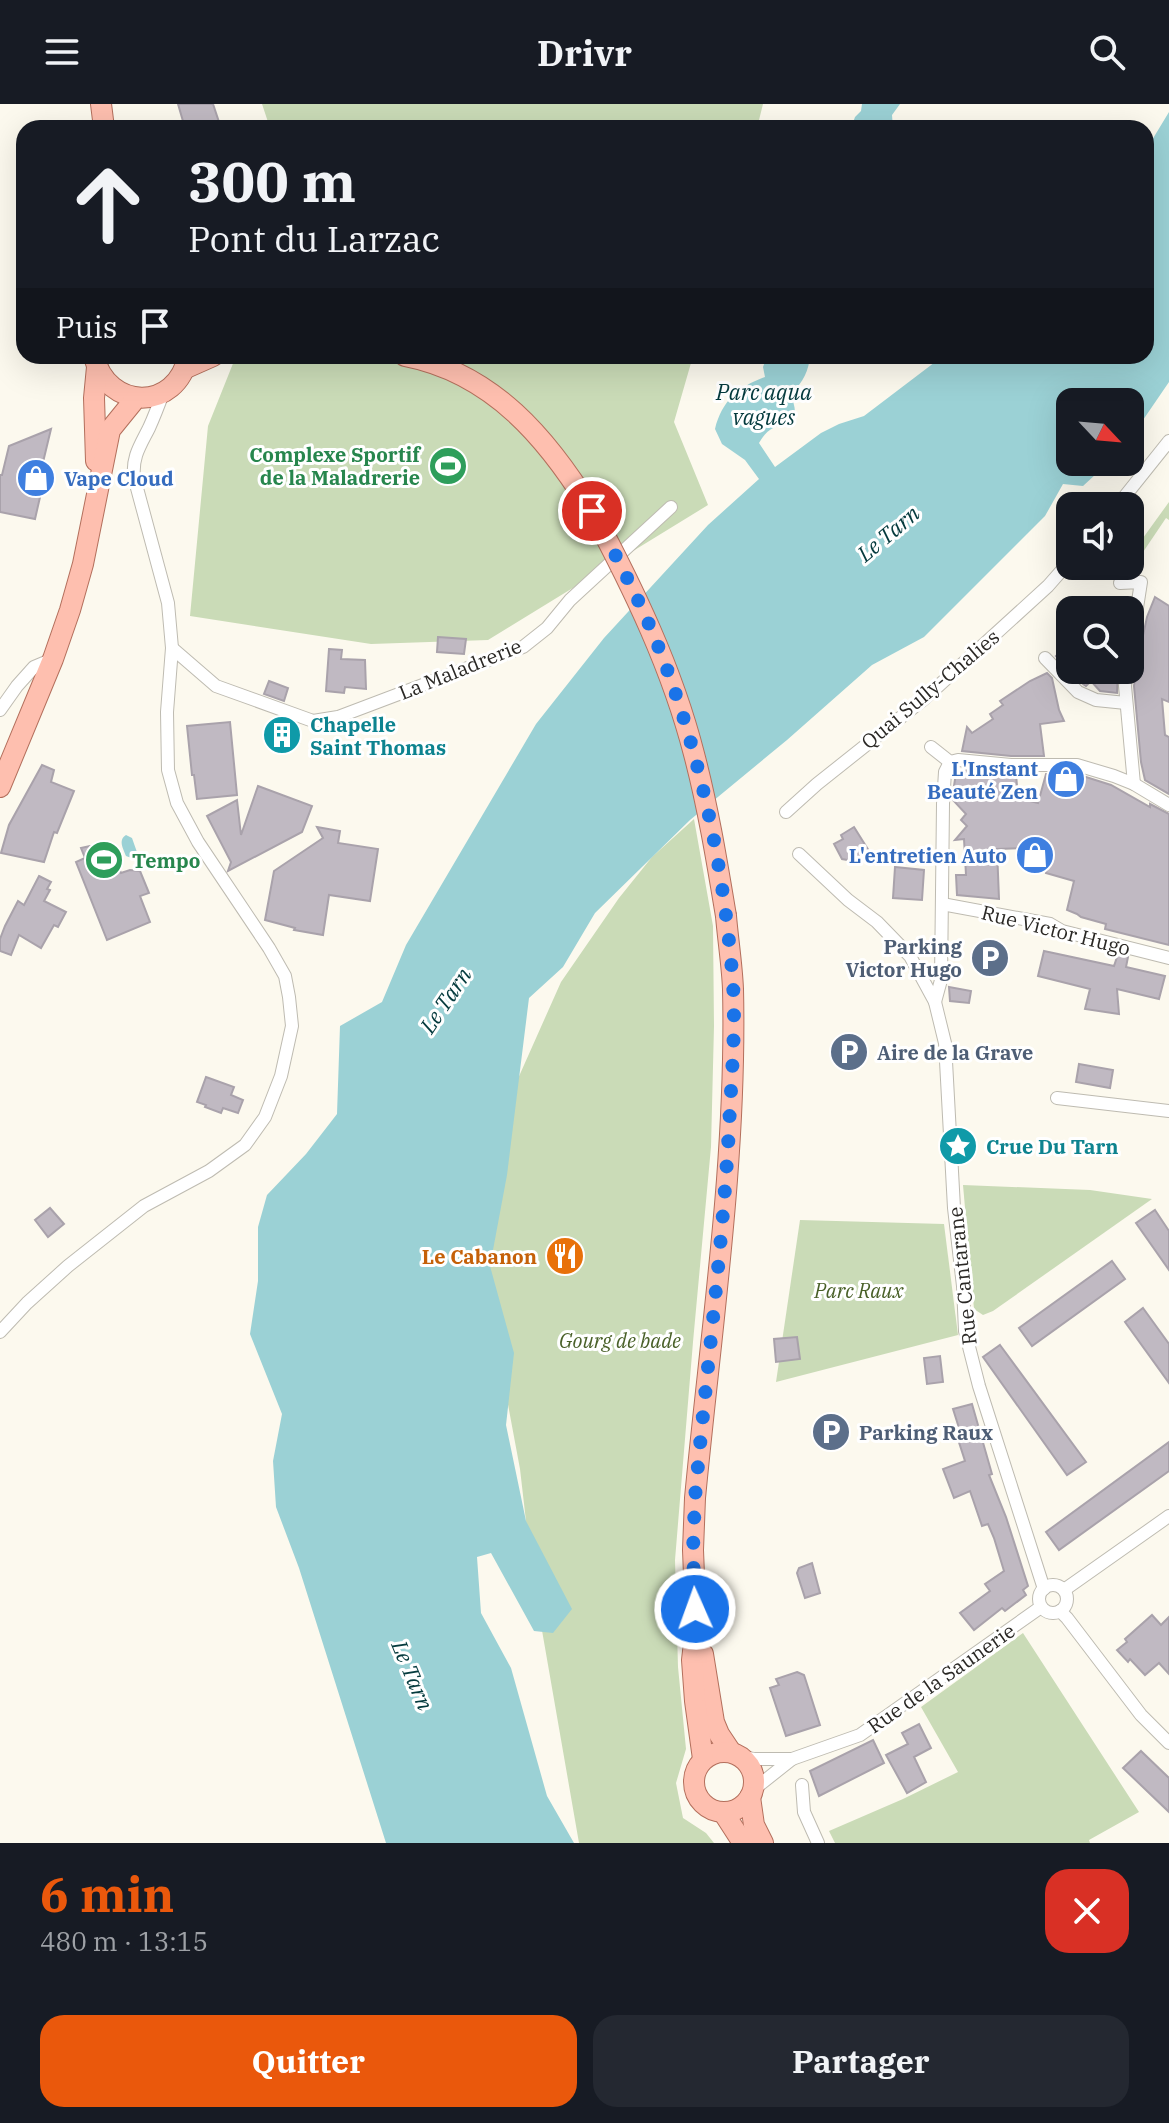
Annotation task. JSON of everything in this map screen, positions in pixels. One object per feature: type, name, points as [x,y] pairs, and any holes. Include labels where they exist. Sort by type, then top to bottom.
[{"type":"main road","points":[[95,364],[97,489]]},
{"type":"main road","points":[[96,364],[103,379],[112,388],[139,398],[163,393],[181,378],[186,364]]},
{"type":"main road","points":[[432,364],[474,383],[529,425],[550,449],[592,511],[654,635],[694,751],[703,791],[726,916],[733,986],[726,1174],[695,1498],[693,1550],[696,1626],[692,1660],[703,1759]]},
{"type":"main road","points":[[0,787],[53,659],[83,564],[110,430],[139,398]]},
{"type":"main road","points":[[696,1626],[714,1722],[719,1734],[752,1770],[754,1825],[763,1843]]},
{"type":"main road","points":[[735,1754],[712,1754],[703,1759],[694,1777],[694,1788],[704,1805],[723,1812],[739,1808],[752,1793]]},
{"type":"main road","points":[[723,1812],[743,1843]]},
{"type":"street","points":[[0,1332],[68,1266],[144,1206],[209,1171],[245,1145],[265,1117],[281,1076],[292,1026],[285,976],[198,842],[177,803],[168,770],[167,712],[172,648],[168,603],[133,465],[135,453],[163,393]]},
{"type":"street","points":[[139,398],[150,426]]},
{"type":"street","points":[[1128,492],[1169,441]]},
{"type":"street","name":"La Maladrerie","points":[[172,648],[216,686],[313,721],[338,717],[523,647],[547,628],[570,600],[671,507]]},
{"type":"street","name":"Quai Sully-Chalies","points":[[786,812],[924,699],[1056,577]]},
{"type":"street","points":[[1120,583],[1141,582],[1139,596]]},
{"type":"street","points":[[1045,658],[1078,692],[1096,700],[1126,703]]},
{"type":"street","points":[[0,710],[34,667],[53,659]]},
{"type":"street","points":[[1125,684],[1134,784]]},
{"type":"street","points":[[931,747],[950,762],[1077,765],[1134,784],[1169,805]]},
{"type":"street","name":"Rue Cantarane","points":[[935,1002],[941,980],[943,804],[945,772],[950,762]]},
{"type":"street","name":"Rue Cantarane","points":[[799,854],[848,900],[877,922],[910,956],[935,1002],[945,1043],[954,1208],[965,1331],[979,1386],[1044,1589]]},
{"type":"street","name":"Rue Victor Hugo","points":[[942,904],[1050,924],[1062,931],[1169,958]]},
{"type":"street","points":[[1057,1098],[1169,1111]]},
{"type":"street","points":[[1064,1590],[1169,1516]]},
{"type":"street","points":[[1052,1585],[1064,1590],[1067,1599],[1060,1611],[1052,1613],[1041,1607],[1039,1600],[1044,1589],[1052,1585]]},
{"type":"street","name":"Rue de la Saunerie","points":[[735,1754],[754,1759],[792,1759],[860,1735],[1041,1607]]},
{"type":"street","points":[[1060,1611],[1141,1715],[1169,1743]]},
{"type":"street","name":"Rue de la Saunerie","points":[[752,1793],[792,1759]]},
{"type":"street","points":[[802,1785],[804,1812],[818,1843]]},
{"type":"green space","points":[[262,104],[763,104],[759,120],[267,120]]},
{"type":"green space","name":"Complexe Sportif de la Maladrerie","points":[[233,364],[691,364],[674,422],[708,505],[488,640],[371,644],[190,616],[208,426]]},
{"type":"green space","points":[[1169,502],[1169,520],[1166,518],[1144,551],[1144,537]]},
{"type":"green space","name":"Gourg de bade","points":[[694,819],[713,926],[714,1026],[711,1147],[675,1560],[678,1667],[686,1749],[676,1783],[683,1818],[706,1833],[714,1843],[579,1843],[532,1573],[520,1469],[483,1248],[508,1101],[561,982],[619,898],[652,857]]},
{"type":"green space","points":[[963,1185],[1090,1190],[1152,1199],[983,1315],[974,1309]]},
{"type":"green space","name":"Parc Raux","points":[[800,1220],[944,1224],[958,1335],[776,1382]]},
{"type":"green space","points":[[1023,1633],[1139,1812],[1089,1840],[1090,1843],[835,1843],[829,1831],[958,1772],[921,1707]]},
{"type":"water","points":[[862,104],[900,104],[892,115],[892,120],[854,120]]},
{"type":"water","points":[[1169,112],[1169,382],[1144,419],[1144,388],[1056,388],[1056,476],[1094,476],[1083,486],[1063,484],[1045,516],[924,637],[872,665],[690,820],[595,913],[563,967],[529,998],[507,1175],[490,1266],[514,1353],[506,1425],[526,1521],[572,1609],[553,1633],[534,1631],[491,1553],[477,1557],[481,1613],[511,1668],[547,1796],[574,1843],[386,1843],[299,1568],[276,1507],[273,1461],[282,1414],[250,1334],[258,1281],[258,1227],[267,1195],[306,1154],[337,1114],[340,1026],[382,1002],[406,945],[536,724],[604,638],[708,525],[759,479],[745,460],[722,444],[715,429],[722,410],[732,396],[765,377],[764,364],[808,364],[805,376],[792,391],[794,419],[791,423],[772,428],[759,443],[775,467],[821,433],[864,416],[932,364],[1154,364],[1154,137]]},
{"type":"water","points":[[126,835],[132,838],[138,855],[134,859],[126,856],[123,847],[122,839]]},
{"type":"building","points":[[178,104],[213,104],[218,120],[183,120]]},
{"type":"building","points":[[51,429],[38,483],[43,484],[35,519],[0,512],[0,475],[9,446]]},
{"type":"building","points":[[1155,597],[1169,606],[1169,702],[1162,699],[1165,735],[1169,737],[1169,794],[1145,780],[1141,762],[1134,686],[1144,684],[1147,617]]},
{"type":"building","points":[[438,637],[466,639],[464,654],[437,652]]},
{"type":"building","points":[[329,649],[342,650],[341,659],[365,660],[366,689],[345,687],[344,693],[326,691]]},
{"type":"building","points":[[1047,673],[1052,678],[1064,721],[1040,724],[1044,756],[962,751],[967,727],[972,733],[993,719],[990,714],[1003,705],[1000,701]]},
{"type":"building","points":[[269,681],[288,688],[284,701],[264,694]]},
{"type":"building","points":[[1094,684],[1117,684],[1117,693],[1100,691]]},
{"type":"building","points":[[230,722],[237,795],[197,799],[187,726]]},
{"type":"building","name":"Chapelle Saint Thomas","points":[[276,727],[288,727],[288,746],[276,746]]},
{"type":"building","points":[[42,765],[54,770],[51,782],[74,791],[57,833],[54,832],[44,862],[1,853],[9,825]]},
{"type":"building","points":[[964,770],[1016,774],[1018,798],[1038,803],[1046,774],[1086,777],[1111,785],[1169,814],[1169,945],[1105,929],[1106,924],[1067,910],[1074,881],[1046,873],[1047,868],[1023,863],[1022,848],[997,849],[999,899],[957,895],[956,875],[966,875],[964,839],[955,840],[967,826],[961,820],[966,814],[952,799],[956,773]]},
{"type":"building","points":[[258,786],[312,806],[302,832],[228,871],[231,862],[207,816],[237,800],[241,835]]},
{"type":"building","points":[[317,827],[340,831],[338,843],[378,849],[370,901],[329,895],[323,935],[294,930],[265,920],[274,871],[323,838]]},
{"type":"building","points":[[854,827],[869,851],[853,861],[842,859],[834,844]]},
{"type":"building","points":[[110,847],[121,873],[140,871],[149,893],[140,896],[150,922],[107,940],[76,862],[85,858],[81,848]]},
{"type":"building","points":[[895,867],[924,870],[922,900],[893,898]]},
{"type":"building","points":[[39,876],[51,882],[44,901],[66,912],[58,927],[54,925],[41,948],[19,935],[11,955],[0,951],[0,939],[18,901],[24,905]]},
{"type":"building","points":[[1044,951],[1114,966],[1118,954],[1128,957],[1126,967],[1165,976],[1159,999],[1117,989],[1119,1014],[1085,1009],[1090,989],[1038,976]]},
{"type":"building","points":[[949,987],[971,991],[969,1003],[950,1001]]},
{"type":"building","points":[[1079,1064],[1113,1070],[1110,1088],[1076,1082]]},
{"type":"building","points":[[206,1077],[234,1087],[231,1095],[243,1100],[238,1113],[223,1108],[221,1113],[197,1102]]},
{"type":"building","points":[[50,1208],[64,1224],[48,1237],[35,1220]]},
{"type":"building","points":[[1155,1210],[1169,1231],[1169,1270],[1136,1223]]},
{"type":"building","points":[[1112,1261],[1125,1279],[1032,1346],[1019,1328]]},
{"type":"building","points":[[1143,1308],[1169,1344],[1169,1383],[1125,1322]]},
{"type":"building","points":[[797,1337],[800,1359],[776,1362],[774,1339]]},
{"type":"building","points":[[1000,1345],[1086,1462],[1067,1475],[983,1357]]},
{"type":"building","points":[[940,1356],[943,1382],[927,1384],[924,1358]]},
{"type":"building","points":[[972,1404],[992,1474],[989,1475],[1028,1586],[1023,1590],[1026,1595],[1005,1611],[1002,1608],[974,1630],[960,1613],[990,1591],[985,1584],[1004,1571],[994,1538],[988,1524],[982,1526],[970,1491],[954,1498],[943,1469],[965,1461],[955,1430],[959,1428],[953,1409]]},
{"type":"building","points":[[1169,1442],[1169,1471],[1059,1550],[1046,1532]]},
{"type":"building","points":[[812,1563],[820,1593],[805,1598],[797,1573],[799,1568]]},
{"type":"building","points":[[1152,1615],[1161,1625],[1169,1617],[1169,1674],[1159,1663],[1145,1675],[1117,1650]]},
{"type":"building","points":[[797,1672],[804,1675],[820,1725],[786,1736],[770,1688],[779,1685],[776,1679]]},
{"type":"building","points":[[919,1724],[931,1748],[914,1757],[926,1782],[907,1793],[886,1755],[908,1744],[902,1733]]},
{"type":"building","points":[[873,1740],[884,1763],[819,1796],[810,1771]]},
{"type":"building","points":[[1141,1751],[1169,1778],[1169,1812],[1123,1768]]},
{"type":"place","name":"Complexe Sportif de la Maladrerie","points":[[448,466]]},
{"type":"place","name":"Vape Cloud","points":[[36,478]]},
{"type":"place","name":"Chapelle Saint Thomas","points":[[282,735]]},
{"type":"place","name":"L'Instant Beauté Zen","points":[[1066,779]]},
{"type":"place","name":"L'entretien Auto","points":[[1035,855]]},
{"type":"place","name":"Tempo","points":[[104,860]]},
{"type":"place","name":"Parking Victor Hugo","points":[[990,958]]},
{"type":"place","name":"Aire de la Grave","points":[[849,1052]]},
{"type":"place","name":"Crue Du Tarn","points":[[958,1146]]},
{"type":"place","name":"Le Cabanon","points":[[565,1256]]},
{"type":"place","name":"Parking Raux","points":[[831,1432]]},
{"type":"route","points":[[592,511],[654,635],[694,751],[717,861],[733,986],[726,1174],[695,1498],[695,1609]]},
{"type":"water label","name":"Parc aqua vagues","points":[[764,404]]},
{"type":"water label","name":"Le Tarn","points":[[888,533]]},
{"type":"water label","name":"Le Tarn","points":[[445,1000]]},
{"type":"water label","name":"Le Tarn","points":[[413,1675]]}]
